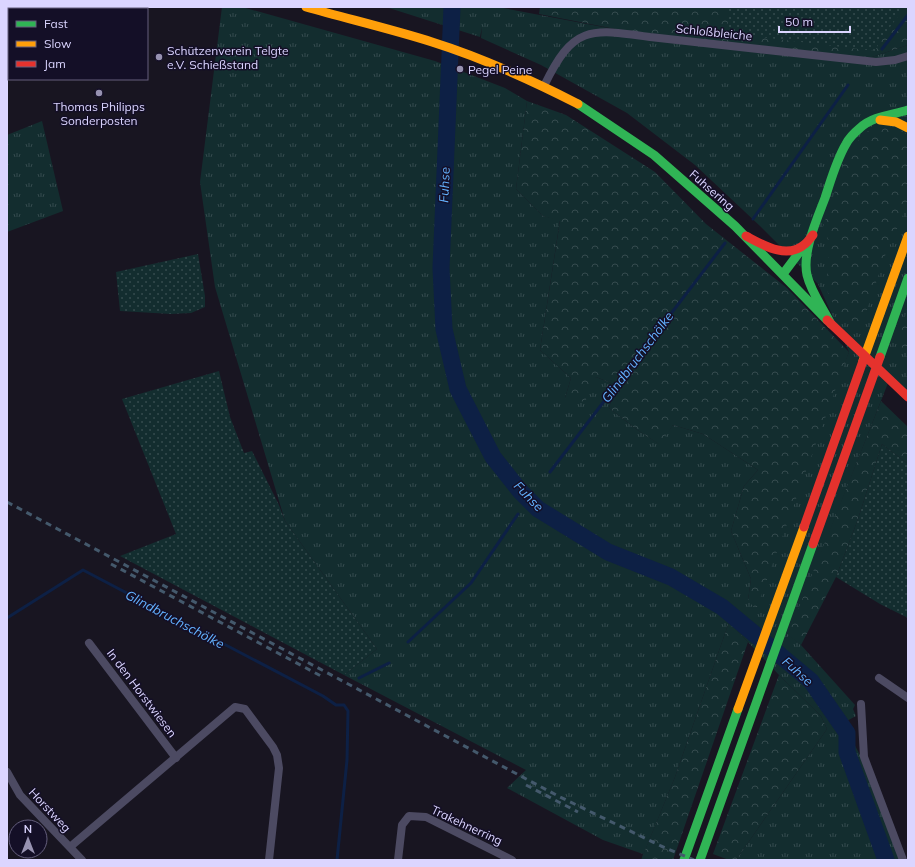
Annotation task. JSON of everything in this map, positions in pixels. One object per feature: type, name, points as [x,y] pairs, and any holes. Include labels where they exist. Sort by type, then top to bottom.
[{"type":"main road","name":"Fuhsering","points":[[306,7],[432,42],[464,53],[544,86],[579,104],[654,155],[746,236],[831,324],[908,397]]},
{"type":"main road","points":[[831,324],[808,280],[806,260],[812,235],[846,143],[856,131],[869,122],[881,117],[908,110]]},
{"type":"main road","points":[[869,122],[889,120],[902,124],[908,128]]},
{"type":"main road","points":[[783,274],[812,235]]},
{"type":"main road","points":[[746,236],[776,251],[791,250],[804,245]]},
{"type":"main road","points":[[684,860],[908,236]]},
{"type":"main road","points":[[783,274],[794,272],[806,260]]},
{"type":"main road","points":[[700,860],[908,278]]},
{"type":"street","name":"Schloßbleiche","points":[[544,86],[557,61],[567,48],[584,35],[606,31],[876,62],[895,60],[908,56]]},
{"type":"street","name":"In den Horstwiesen","points":[[89,643],[176,758]]},
{"type":"street","points":[[879,678],[908,698]]},
{"type":"street","points":[[861,704],[864,757],[903,860]]},
{"type":"street","name":"In den Horstwiesen","points":[[70,847],[234,707],[245,709],[273,747],[277,756],[279,768],[270,860]]},
{"type":"street","name":"Horstweg","points":[[7,772],[20,795],[82,860]]},
{"type":"street","name":"Trakehnerring","points":[[398,860],[402,825],[409,816],[426,817],[512,860]]},
{"type":"green space","points":[[222,7],[242,7],[435,61],[505,88],[527,101],[516,189],[543,216],[560,220],[540,350],[571,378],[565,398],[596,377],[616,385],[609,408],[636,429],[659,444],[673,425],[703,434],[758,470],[744,486],[731,531],[751,579],[748,600],[849,352],[818,284],[760,226],[695,165],[627,113],[541,65],[481,38],[482,27],[480,37],[386,7],[498,7],[656,37],[869,58],[908,45],[908,401],[888,383],[789,635],[801,645],[855,705],[853,709],[856,716],[843,723],[861,757],[899,860],[736,860],[827,729],[821,716],[779,675],[729,622],[675,777],[642,858],[643,854],[603,840],[507,788],[526,770],[344,675],[377,649],[285,521],[215,287],[200,182]]},
{"type":"green space","points":[[540,7],[908,7],[908,45],[869,58],[656,37],[539,14]]},
{"type":"green space","points":[[729,7],[905,7],[881,39],[875,51],[727,33]]},
{"type":"green space","points":[[527,101],[566,115],[655,172],[706,224],[787,288],[849,352],[756,610],[748,600],[751,579],[731,531],[744,486],[758,470],[703,434],[673,425],[660,445],[609,408],[616,385],[596,377],[585,402],[565,398],[571,378],[540,350],[560,221],[543,216],[516,189]]},
{"type":"green space","points":[[42,121],[63,211],[7,232],[7,135]]},
{"type":"green space","points":[[881,124],[900,129],[908,136],[908,204],[886,253],[861,328],[840,311],[833,303],[828,293],[827,279],[829,246],[828,240],[822,230],[846,157],[863,134]]},
{"type":"green space","points":[[198,254],[205,296],[205,307],[191,313],[171,314],[120,311],[116,272]]},
{"type":"green space","points":[[908,305],[908,351],[898,345]]},
{"type":"green space","points":[[219,371],[230,417],[244,453],[252,451],[279,505],[285,521],[377,649],[344,675],[120,556],[176,534],[122,399]]},
{"type":"green space","points":[[881,401],[908,427],[908,464],[882,444],[858,519],[836,577],[801,645],[788,635]]},
{"type":"green space","points":[[882,444],[908,464],[908,618],[880,604],[836,577],[858,519]]},
{"type":"green space","points":[[729,622],[748,642],[673,860],[641,860],[675,777]]},
{"type":"green space","points":[[779,675],[821,716],[827,729],[736,860],[729,860],[713,854]]},
{"type":"waterway","name":"Fuhse","points":[[452,7],[441,268],[444,329],[458,389],[493,457],[520,491],[538,509],[608,552],[671,577],[722,607],[811,681],[847,733],[847,752],[886,860]]},
{"type":"waterway","name":"Glindbruchschölke","points":[[882,49],[908,15]]},
{"type":"waterway","name":"Glindbruchschölke","points":[[753,219],[848,85]]},
{"type":"waterway","name":"Glindbruchschölke","points":[[550,472],[725,243]]},
{"type":"waterway","name":"Glindbruchschölke","points":[[408,642],[471,583],[518,514]]},
{"type":"waterway","name":"Glindbruchschölke","points":[[7,618],[83,570],[323,696],[336,705],[344,705]]},
{"type":"waterway","name":"Glindbruchschölke","points":[[359,678],[389,663]]},
{"type":"waterway","points":[[337,860],[347,760],[348,711],[344,705]]},
{"type":"railway","points":[[7,502],[560,797],[661,846],[694,860]]},
{"type":"railway","points":[[111,564],[321,676]]},
{"type":"railway","points":[[526,785],[578,812]]},
{"type":"traffic: fast","points":[[578,104],[654,155],[735,226],[827,320]]},
{"type":"traffic: fast","points":[[831,324],[811,288],[807,275],[806,266],[808,246],[814,226],[839,157],[847,142],[865,124],[883,116],[908,110]]},
{"type":"traffic: fast","points":[[783,274],[804,246]]},
{"type":"traffic: fast","points":[[880,357],[908,278]]},
{"type":"traffic: fast","points":[[700,860],[813,544]]},
{"type":"traffic: fast","points":[[684,860],[738,709]]},
{"type":"traffic: slow","points":[[306,7],[451,48],[543,86],[578,104]]},
{"type":"traffic: slow","points":[[880,120],[896,122],[908,128]]},
{"type":"traffic: slow","points":[[863,361],[908,236]]},
{"type":"traffic: slow","points":[[738,709],[804,527]]},
{"type":"traffic: jam","points":[[746,236],[767,247],[783,251],[791,251],[798,249],[805,244],[813,235]]},
{"type":"traffic: jam","points":[[827,320],[908,397]]},
{"type":"traffic: jam","points":[[813,544],[880,357]]},
{"type":"traffic: jam","points":[[804,527],[863,361]]},
{"type":"place","name":"Schützenverein Telgte e.V. Schießstand","points":[[159,57]]},
{"type":"place","name":"Pegel Peine","points":[[460,69]]},
{"type":"place","name":"Thomas Philipps Sonderposten","points":[[99,93]]}]
